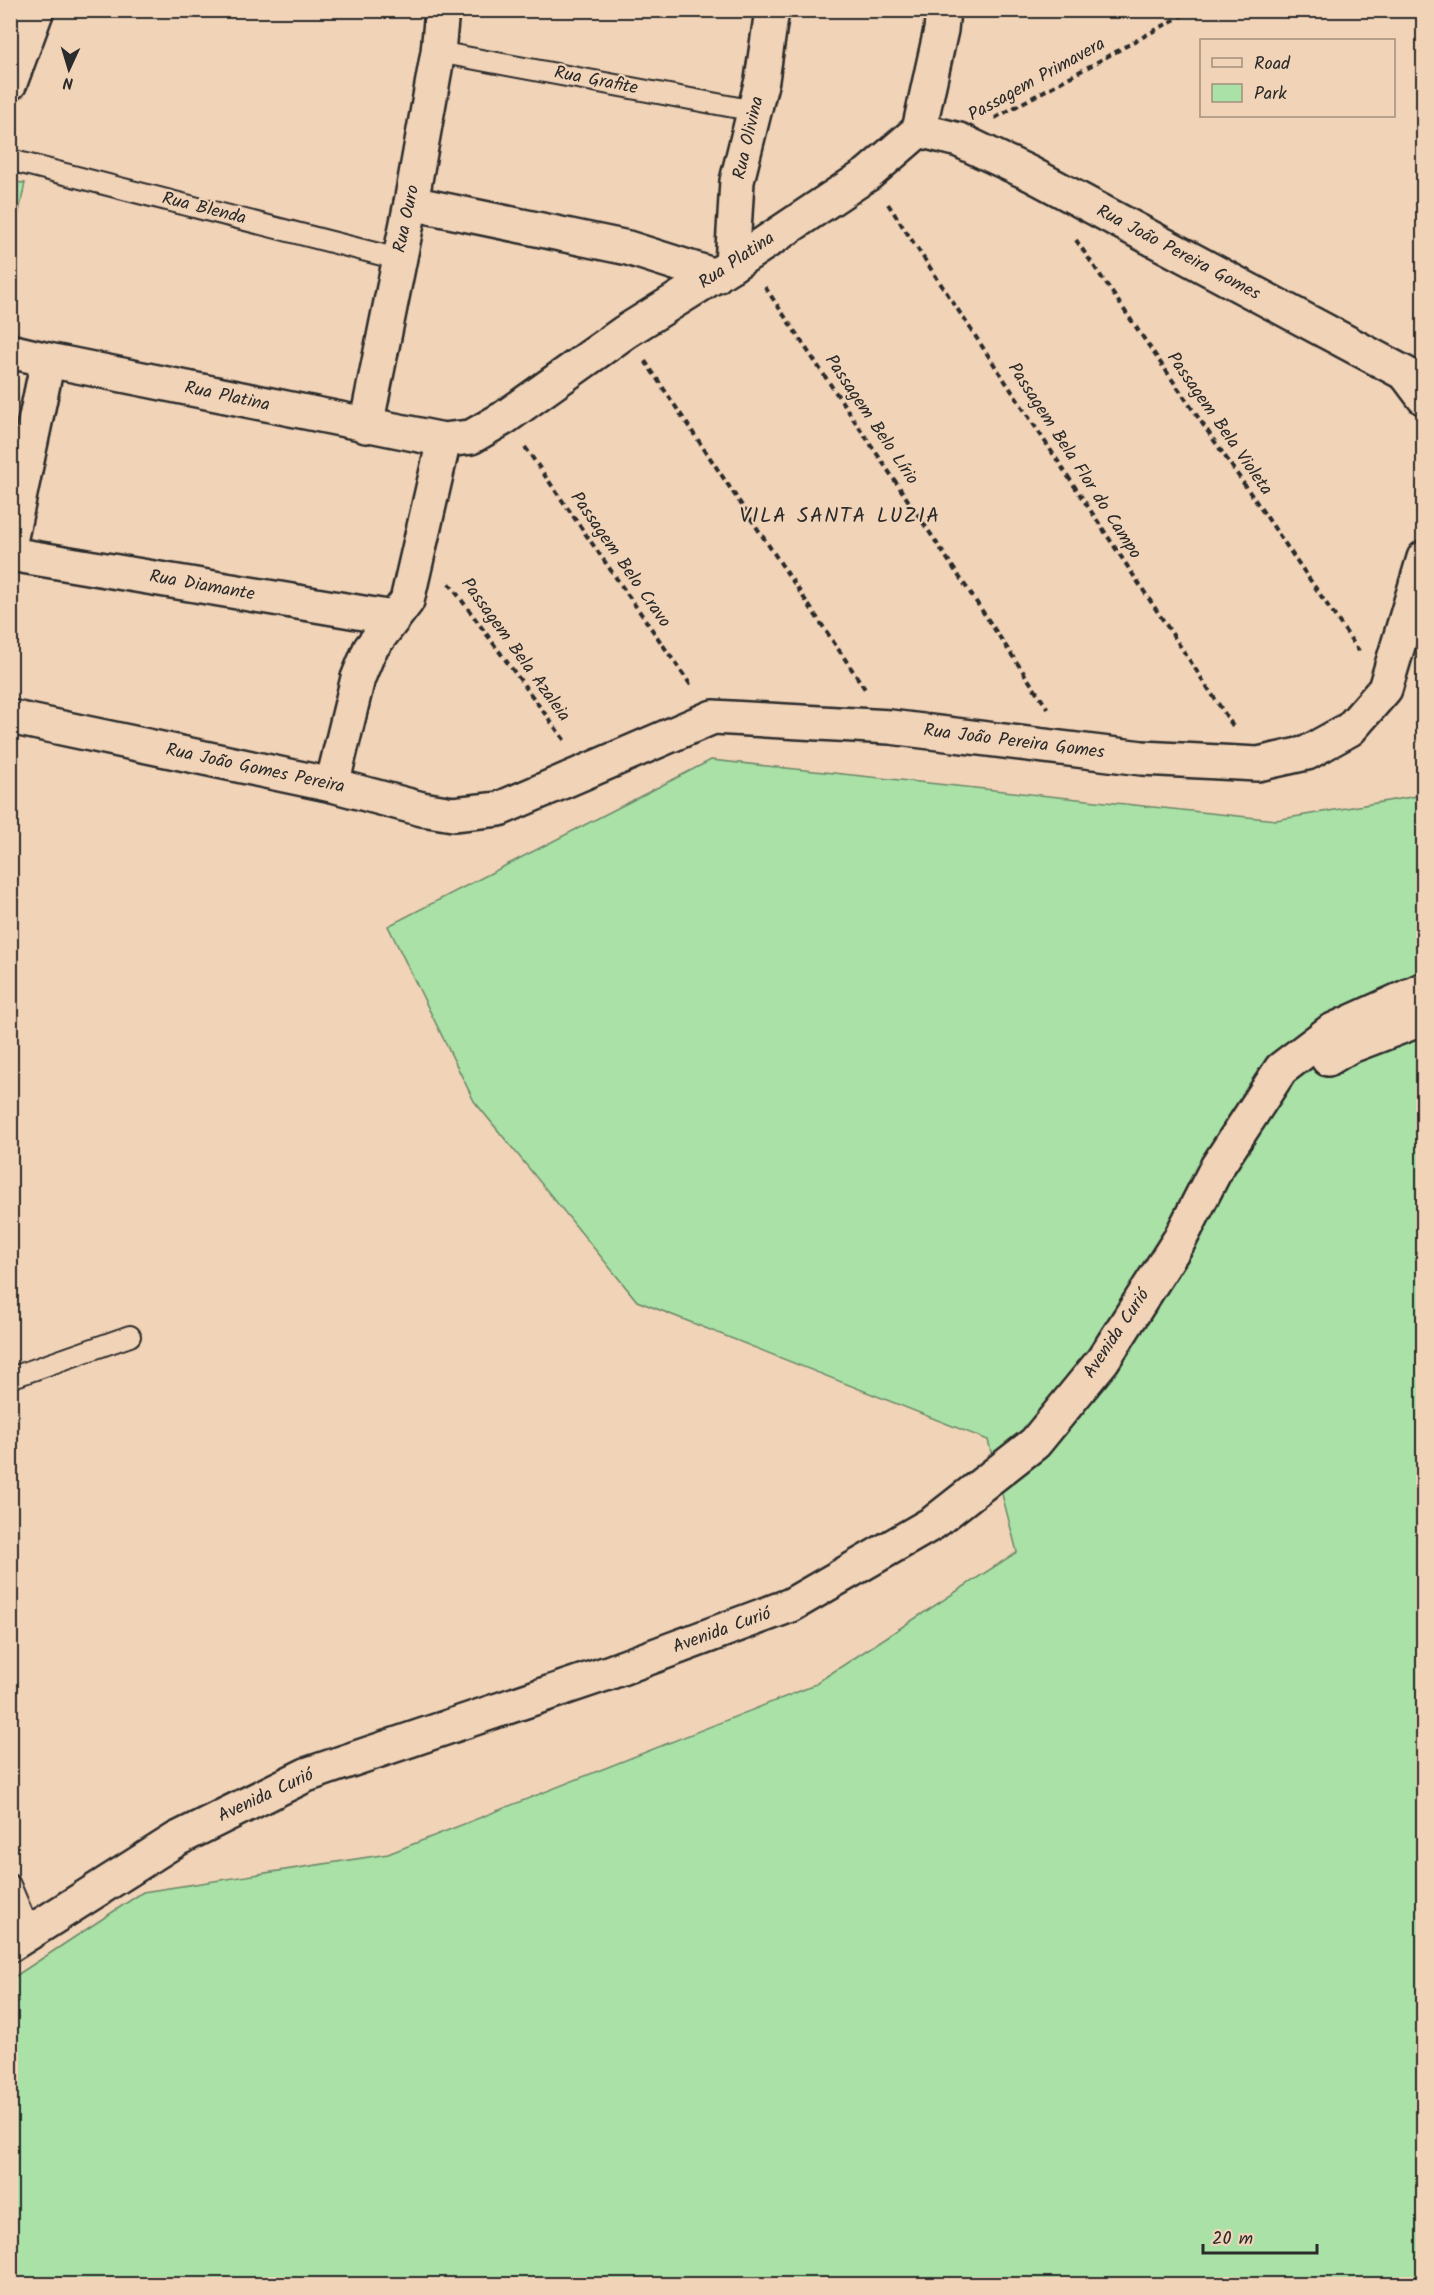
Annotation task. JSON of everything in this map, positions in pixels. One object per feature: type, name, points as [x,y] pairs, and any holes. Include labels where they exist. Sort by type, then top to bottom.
[{"type":"street","points":[[10,83],[37,10]]},
{"type":"street","name":"Rua Ouro","points":[[366,426],[398,258],[411,203],[438,52],[442,10]]},
{"type":"street","name":"Rua Olivina","points":[[730,266],[737,181],[762,80],[772,10]]},
{"type":"street","points":[[920,130],[941,30],[943,10]]},
{"type":"street","name":"Rua João Pereira Gomes","points":[[920,130],[959,140],[1031,174],[1406,374],[1424,398]]},
{"type":"street","name":"Rua Platina","points":[[10,351],[366,426],[444,440],[471,437],[504,418],[626,332],[868,174],[920,130]]},
{"type":"street","points":[[411,203],[628,248],[730,266]]},
{"type":"street","points":[[10,542],[48,360]]},
{"type":"street","points":[[332,785],[358,678],[370,649],[407,601],[444,440]]},
{"type":"street","name":"Rua Diamante","points":[[10,554],[393,618]]},
{"type":"street","name":"Rua João Pereira Gomes","points":[[500,809],[713,717],[890,727],[1142,758],[1258,764],[1307,753],[1350,729],[1385,689],[1424,558]]},
{"type":"street","name":"Rua João Gomes Pereira","points":[[10,717],[332,785],[422,809],[453,814],[500,809]]},
{"type":"street","name":"Avenida Curió","points":[[20,1939],[177,1839],[306,1775],[608,1673],[791,1605],[933,1524],[1035,1443],[1103,1360],[1180,1239],[1217,1167],[1281,1069],[1331,1031],[1424,989]]},
{"type":"street","name":"Avenida Curió","points":[[1262,1097],[1348,1047],[1424,1018]]},
{"type":"lane","name":"Rua Grafite","points":[[438,52],[755,111]]},
{"type":"lane","name":"Rua Blenda","points":[[10,160],[398,258]]},
{"type":"lane","points":[[10,1378],[130,1336]]},
{"type":"lane","points":[[10,1885],[20,1939]]},
{"type":"path","name":"Passagem Primavera","points":[[959,140],[1025,100],[1192,10]]},
{"type":"path","name":"Passagem Bela Flor do Campo","points":[[868,174],[1258,764]]},
{"type":"path","name":"Passagem Bela Violeta","points":[[1071,233],[1385,689]]},
{"type":"path","name":"Passagem Belo Lírio","points":[[730,266],[1075,749]]},
{"type":"path","points":[[626,332],[890,727]]},
{"type":"path","name":"Passagem Belo Cravo","points":[[504,418],[713,717]]},
{"type":"path","name":"Passagem Bela Azaleia","points":[[421,544],[587,771]]},
{"type":"green space","points":[[10,182],[25,183],[11,250]]},
{"type":"green space","points":[[711,760],[1276,820],[1423,795],[1423,2284],[11,2284],[11,1979],[143,1892],[388,1854],[810,1687],[1017,1552],[988,1440],[637,1301],[474,1101],[388,926]]},
{"type":"district","name":"VILA SANTA LUZIA","points":[[840,516]]}]
